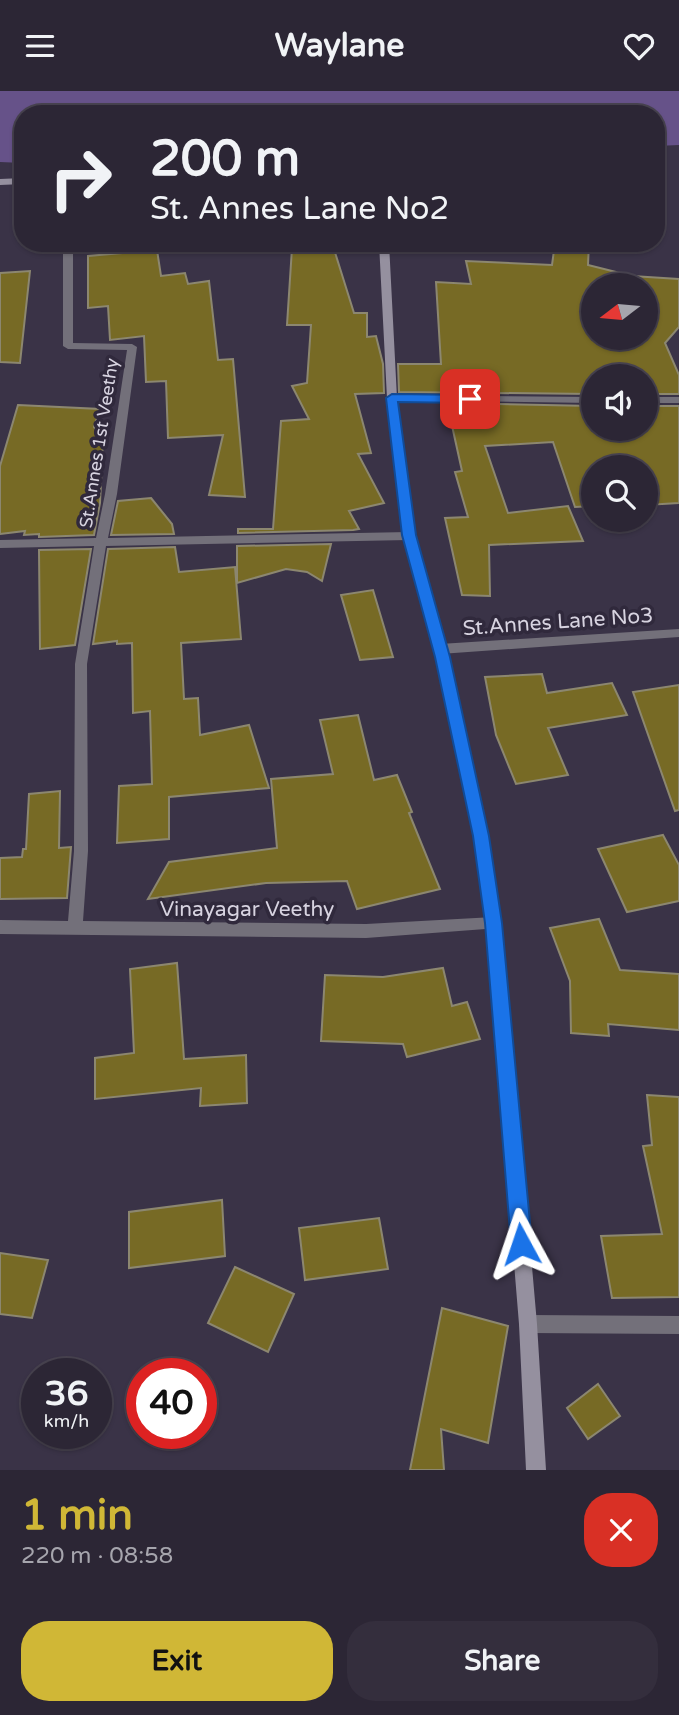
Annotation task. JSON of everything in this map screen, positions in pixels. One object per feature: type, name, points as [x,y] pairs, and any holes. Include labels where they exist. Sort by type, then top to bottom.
[{"type":"street","name":"St.Annes 1st Veethy","points":[[68,252],[68,345],[132,347],[111,494],[101,542]]},
{"type":"street","points":[[384,252],[392,398],[409,535],[440,649],[481,836],[494,923],[528,1324],[536,1470]]},
{"type":"street","points":[[392,398],[581,400]]},
{"type":"street","points":[[658,400],[679,400]]},
{"type":"street","points":[[0,544],[409,535]]},
{"type":"street","points":[[75,928],[81,851],[81,664],[101,542]]},
{"type":"street","name":"St.Annes Lane No3","points":[[440,649],[679,633]]},
{"type":"street","name":"Vinayagar Veethy","points":[[0,927],[366,931],[494,923]]},
{"type":"street","points":[[528,1324],[679,1325]]},
{"type":"shaded area","points":[[0,91],[679,91],[679,145],[665,146],[665,105],[14,105],[14,163],[0,162]]},
{"type":"building","points":[[157,252],[161,276],[185,273],[188,284],[209,281],[218,360],[233,359],[245,497],[209,495],[223,435],[168,438],[166,381],[146,382],[144,336],[110,340],[108,306],[88,308],[88,256]]},
{"type":"building","points":[[292,252],[335,252],[354,313],[367,313],[367,337],[376,336],[383,364],[384,393],[355,394],[371,453],[358,454],[384,503],[349,511],[359,529],[238,533],[238,529],[273,529],[281,421],[309,419],[292,386],[307,383],[311,325],[287,325]]},
{"type":"building","points":[[554,252],[589,252],[588,265],[620,273],[581,273],[581,350],[658,350],[658,278],[679,279],[679,327],[665,343],[679,375],[679,394],[658,394],[658,364],[581,364],[581,394],[399,392],[398,364],[441,364],[436,282],[471,284],[466,261],[552,265]]},
{"type":"building","points":[[30,271],[20,363],[0,362],[0,273]]},
{"type":"building","points":[[447,403],[581,406],[581,441],[658,441],[658,406],[679,406],[679,503],[658,504],[658,455],[581,455],[581,507],[575,507],[553,442],[485,446],[508,513],[568,506],[583,541],[489,545],[490,596],[462,595],[445,518],[468,517],[455,472],[462,471]]},
{"type":"building","points":[[18,405],[100,409],[94,427],[103,439],[100,503],[94,535],[39,537],[39,534],[24,535],[25,531],[0,534],[0,466]]},
{"type":"building","points":[[151,498],[172,524],[174,534],[111,535],[118,501]]},
{"type":"building","points":[[331,544],[322,581],[307,572],[286,569],[237,583],[237,546]]},
{"type":"building","points":[[175,547],[179,572],[235,567],[241,639],[181,643],[184,699],[198,698],[200,735],[249,725],[269,788],[169,797],[169,839],[117,843],[119,786],[152,784],[150,711],[133,713],[132,643],[117,644],[117,641],[93,644],[108,549]]},
{"type":"building","points":[[91,549],[75,645],[40,649],[39,550]]},
{"type":"building","points":[[373,590],[393,657],[360,660],[341,595]]},
{"type":"building","points":[[542,674],[547,693],[612,683],[627,715],[548,728],[568,775],[516,784],[496,735],[485,677]]},
{"type":"building","points":[[679,685],[679,810],[675,811],[633,692]]},
{"type":"building","points":[[358,715],[374,780],[397,775],[412,812],[409,813],[440,889],[357,909],[347,881],[266,883],[148,899],[169,862],[277,848],[271,779],[333,774],[320,720]]},
{"type":"building","points":[[60,791],[59,848],[71,847],[67,898],[0,899],[0,858],[22,857],[23,849],[26,849],[29,794]]},
{"type":"building","points":[[663,835],[679,865],[679,901],[627,912],[598,849]]},
{"type":"building","points":[[599,919],[620,970],[679,974],[679,1030],[608,1024],[609,1036],[571,1033],[570,981],[550,928]]},
{"type":"building","points":[[177,963],[184,1059],[246,1055],[247,1103],[200,1106],[201,1088],[95,1099],[95,1058],[134,1053],[130,969]]},
{"type":"building","points":[[443,968],[452,1006],[467,1002],[480,1039],[407,1057],[403,1044],[321,1041],[325,975],[383,977]]},
{"type":"building","points":[[647,1095],[679,1097],[679,1297],[612,1298],[601,1236],[662,1234],[643,1146],[652,1145]]},
{"type":"building","points":[[222,1200],[225,1256],[129,1268],[129,1212]]},
{"type":"building","points":[[379,1218],[388,1269],[305,1280],[299,1228]]},
{"type":"building","points":[[0,1253],[48,1260],[32,1318],[0,1314]]},
{"type":"building","points":[[235,1267],[294,1294],[268,1352],[208,1323]]},
{"type":"building","points":[[442,1308],[508,1326],[488,1443],[441,1429],[444,1470],[410,1470]]},
{"type":"building","points":[[598,1384],[620,1416],[588,1439],[567,1408]]},
{"type":"route","points":[[470,399],[392,398],[409,535],[442,657],[481,836],[494,923],[521,1244]]}]
